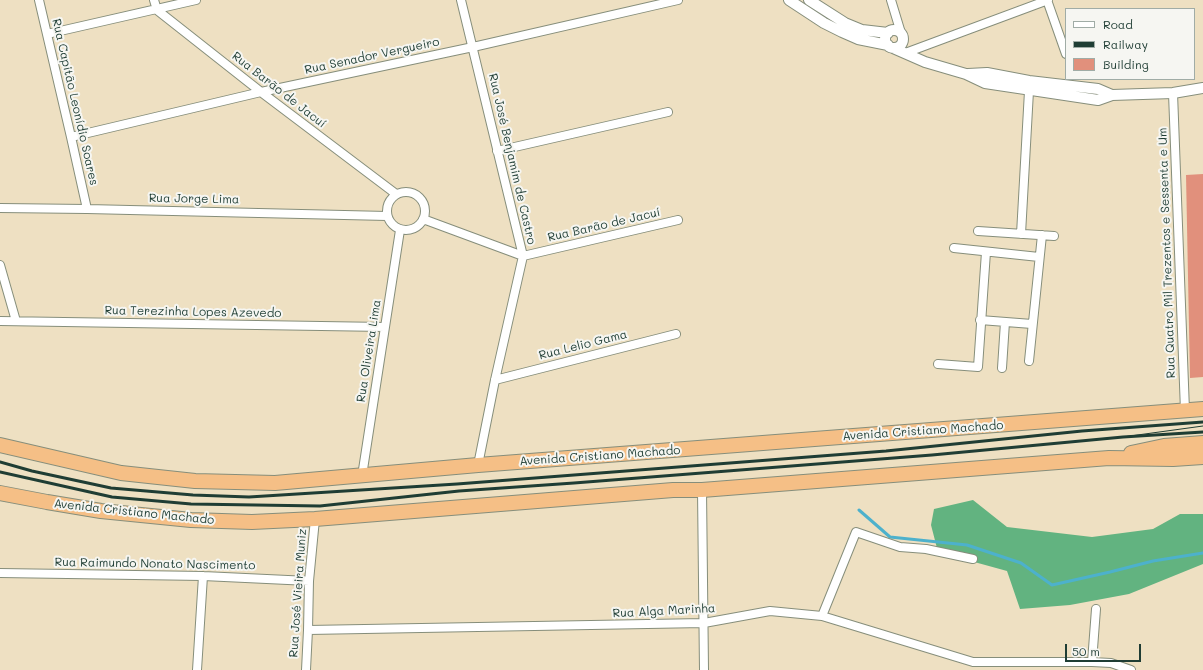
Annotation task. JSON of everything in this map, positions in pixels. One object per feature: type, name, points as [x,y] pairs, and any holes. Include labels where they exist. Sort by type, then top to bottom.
[{"type":"highway","name":"Avenida Cristiano Machado","points":[[0,445],[121,473],[195,481],[275,483],[478,465],[1203,409]]},
{"type":"highway","points":[[1109,458],[1164,446],[1203,443]]},
{"type":"highway","name":"Avenida Cristiano Machado","points":[[0,493],[101,510],[191,520],[252,522],[666,491],[702,490],[1109,458],[1173,460],[1203,457]]},
{"type":"street","name":"Rua Capitão Leonídio Soares","points":[[39,0],[87,208]]},
{"type":"street","points":[[154,0],[157,10]]},
{"type":"street","points":[[47,34],[196,0]]},
{"type":"street","name":"Rua José Benjamim de Castro","points":[[461,0],[522,256],[478,465]]},
{"type":"street","name":"Rua Senador Vergueiro","points":[[71,137],[261,92],[473,47],[678,0]]},
{"type":"street","points":[[789,0],[803,4],[824,23],[858,39],[891,47],[966,74],[985,83],[1029,91],[1098,100],[1112,95],[1173,94],[1203,88]]},
{"type":"street","points":[[809,0],[845,23],[862,30],[895,35],[909,54]]},
{"type":"street","points":[[891,0],[896,17],[895,35],[898,47],[891,47]]},
{"type":"street","points":[[909,54],[1047,0],[1065,51]]},
{"type":"street","name":"Rua Barão de Jacuí","points":[[157,10],[261,92],[396,194]]},
{"type":"street","points":[[891,47],[886,41],[895,35]]},
{"type":"street","points":[[966,74],[987,73],[1029,81],[1072,83],[1098,89],[1112,95]]},
{"type":"street","points":[[1021,234],[1029,91]]},
{"type":"street","name":"Rua Quatro Mil Trezentos e Sessenta e Um","points":[[1173,94],[1185,411]]},
{"type":"street","points":[[497,151],[668,112]]},
{"type":"street","points":[[402,192],[414,193],[419,197],[425,207],[424,219],[420,224],[411,230],[400,230],[392,225],[387,216],[386,210],[388,204],[391,198],[396,194],[402,192]]},
{"type":"street","name":"Rua Jorge Lima","points":[[0,208],[87,208],[387,216]]},
{"type":"street","points":[[424,219],[522,256]]},
{"type":"street","name":"Rua Barão de Jacuí","points":[[522,256],[678,220]]},
{"type":"street","name":"Rua Oliveira Lima","points":[[362,476],[400,230]]},
{"type":"street","points":[[978,231],[1054,236]]},
{"type":"street","points":[[1029,361],[1042,235]]},
{"type":"street","points":[[954,248],[1039,257]]},
{"type":"street","points":[[938,364],[978,367],[980,320],[986,252]]},
{"type":"street","points":[[0,265],[16,321]]},
{"type":"street","points":[[980,320],[1032,324]]},
{"type":"street","name":"Rua Terezinha Lopes Azevedo","points":[[0,321],[385,327]]},
{"type":"street","points":[[1002,368],[1005,322]]},
{"type":"street","name":"Rua Lelio Gama","points":[[495,380],[676,334]]},
{"type":"street","points":[[702,490],[704,670]]},
{"type":"street","name":"Rua José Vieira Muniz","points":[[306,670],[309,581],[315,518]]},
{"type":"street","points":[[822,616],[856,532],[900,546],[926,549],[972,559]]},
{"type":"street","name":"Rua Raimundo Nonato Nascimento","points":[[0,573],[203,576],[309,581]]},
{"type":"street","points":[[197,670],[203,576]]},
{"type":"street","points":[[1092,662],[1096,609]]},
{"type":"street","name":"Rua Alga Marinha","points":[[308,630],[704,623],[770,611],[822,616],[972,666],[1092,662],[1111,663],[1131,670]]},
{"type":"green space","points":[[973,500],[1007,527],[1092,537],[1153,529],[1180,514],[1203,514],[1203,564],[1129,594],[1070,605],[1020,609],[1007,571],[938,552],[931,525],[934,509]]},
{"type":"building","points":[[1203,174],[1203,377],[1190,378],[1186,175]]},
{"type":"waterway","points":[[859,510],[890,537],[967,545],[1021,563],[1052,585],[1153,561],[1203,553]]},
{"type":"tram line","points":[[1123,437],[1203,426]]},
{"type":"railway","points":[[0,462],[32,471],[111,488],[193,495],[249,497],[457,484],[886,451],[1082,431],[1203,422]]},
{"type":"railway","points":[[0,472],[112,497],[191,504],[320,506],[459,491],[932,455],[1123,437],[1203,432]]}]
